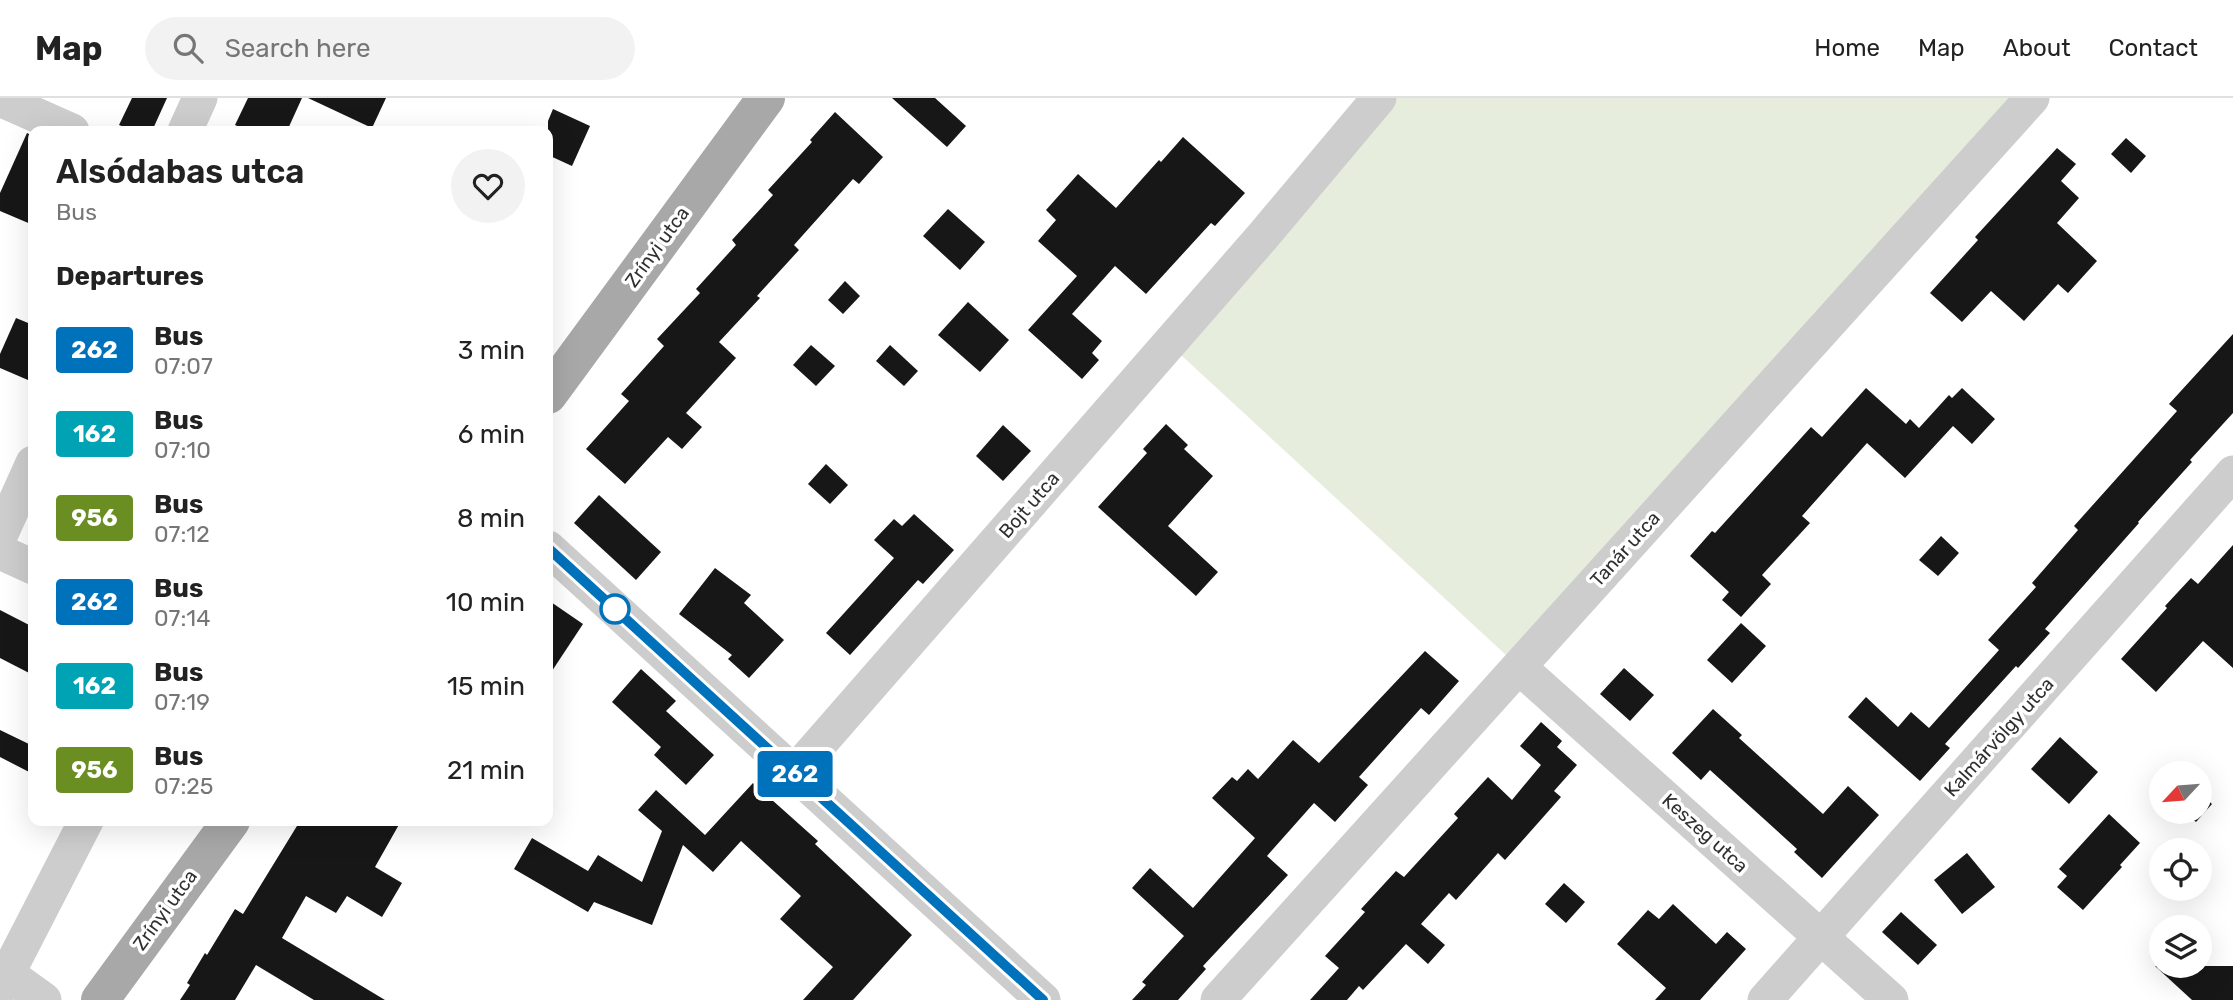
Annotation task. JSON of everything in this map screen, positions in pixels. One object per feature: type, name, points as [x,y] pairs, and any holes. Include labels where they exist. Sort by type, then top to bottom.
[{"type":"main road","name":"Zrínyi utca","points":[[553,388],[766,98]]},
{"type":"main road","name":"Zrínyi utca","points":[[100,1000],[227,826]]},
{"type":"street","points":[[187,126],[200,98]]},
{"type":"street","name":"Bojt utca","points":[[794,773],[1263,236],[1379,98]]},
{"type":"street","name":"Tanár utca","points":[[1218,1000],[2032,98]]},
{"type":"street","points":[[0,99],[61,126]]},
{"type":"street","name":"Kalmárvölgy utca","points":[[1765,1000],[2233,473]]},
{"type":"street","points":[[0,536],[28,474]]},
{"type":"street","points":[[0,552],[28,565]]},
{"type":"street","points":[[553,553],[1043,1000]]},
{"type":"street","name":"Keszeg utca","points":[[1519,667],[1891,1000]]},
{"type":"street","points":[[44,1000],[4,981],[83,826]]},
{"type":"green space","points":[[1379,98],[2032,98],[1519,667],[1169,344]]},
{"type":"building","points":[[132,98],[167,98],[154,126],[119,125]]},
{"type":"building","points":[[248,98],[302,98],[289,126],[235,125]]},
{"type":"building","points":[[308,98],[386,98],[373,126]]},
{"type":"building","points":[[892,98],[935,98],[966,126],[947,147]]},
{"type":"building","points":[[553,109],[590,126],[572,166],[553,157],[553,126],[548,126]]},
{"type":"building","points":[[835,112],[883,157],[859,184],[853,179],[794,245],[799,250],[719,342],[736,358],[686,413],[702,427],[682,449],[668,437],[625,484],[586,449],[629,401],[621,394],[664,346],[657,339],[700,293],[696,289],[736,245],[732,240],[773,195],[768,190],[812,142],[810,140]]},
{"type":"building","points":[[27,133],[28,223],[0,211],[0,193]]},
{"type":"building","points":[[1183,137],[1245,193],[1215,226],[1211,223],[1146,294],[1115,266],[1072,314],[1102,341],[1092,353],[1099,360],[1082,379],[1028,330],[1077,276],[1038,241],[1056,220],[1046,210],[1078,174],[1116,208]]},
{"type":"building","points":[[2126,138],[2146,156],[2131,173],[2111,154]]},
{"type":"building","points":[[2057,148],[2076,164],[2061,181],[2079,198],[2057,223],[2097,261],[2068,293],[2058,284],[2024,321],[1991,291],[1962,322],[1930,293],[1978,240],[1975,237]]},
{"type":"building","points":[[948,209],[985,242],[960,270],[923,236]]},
{"type":"building","points":[[845,281],[860,296],[843,314],[828,300]]},
{"type":"building","points":[[968,302],[1009,340],[980,372],[938,335]]},
{"type":"building","points":[[16,318],[28,323],[28,380],[0,368],[0,354]]},
{"type":"building","points":[[2233,334],[2233,413],[2045,629],[2050,633],[1945,744],[1950,748],[1920,781],[1848,717],[1866,697],[1898,727],[1911,712],[1929,728],[1999,650],[1988,640],[2036,587],[2032,583],[2078,530],[2074,526],[2177,411],[2169,404]]},
{"type":"building","points":[[811,345],[835,366],[816,386],[793,365]]},
{"type":"building","points":[[890,345],[918,371],[904,386],[876,361]]},
{"type":"building","points":[[1866,388],[1906,424],[1910,419],[1919,428],[1949,395],[1952,398],[1962,388],[1995,419],[1972,444],[1953,426],[1905,478],[1867,443],[1802,516],[1810,523],[1762,575],[1771,584],[1741,617],[1722,600],[1729,592],[1690,556],[1712,531],[1715,533],[1811,427],[1822,437]]},
{"type":"building","points":[[1166,424],[1188,445],[1184,449],[1213,476],[1168,526],[1218,572],[1196,596],[1098,507],[1147,453],[1143,449]]},
{"type":"building","points":[[1003,425],[1031,451],[1003,481],[976,456]]},
{"type":"building","points":[[826,464],[848,485],[830,504],[808,484]]},
{"type":"building","points":[[599,495],[661,552],[636,580],[574,523]]},
{"type":"building","points":[[914,514],[954,550],[923,584],[918,580],[850,655],[826,633],[894,558],[874,540],[894,519],[902,526]]},
{"type":"building","points":[[1941,536],[1959,553],[1938,576],[1919,560]]},
{"type":"building","points":[[2233,545],[2233,668],[2203,641],[2156,692],[2121,659],[2191,578],[2198,584]]},
{"type":"building","points":[[715,568],[751,595],[744,603],[784,640],[749,678],[728,659],[732,655],[679,614]]},
{"type":"building","points":[[553,603],[583,624],[553,669]]},
{"type":"building","points":[[0,610],[28,624],[28,672],[0,658]]},
{"type":"building","points":[[1741,623],[1766,646],[1732,683],[1707,660]]},
{"type":"building","points":[[1425,651],[1459,681],[1429,715],[1421,708],[1359,777],[1368,785],[1335,822],[1314,803],[1267,856],[1288,875],[1203,966],[1206,969],[1178,1000],[1132,1000],[1146,985],[1142,982],[1184,936],[1132,888],[1150,868],[1193,908],[1255,838],[1212,798],[1232,777],[1237,781],[1248,769],[1258,779],[1293,740],[1319,763]]},
{"type":"building","points":[[1624,668],[1654,695],[1630,721],[1600,694]]},
{"type":"building","points":[[641,669],[676,701],[666,711],[714,755],[686,785],[654,755],[661,747],[612,702]]},
{"type":"building","points":[[1713,709],[1742,735],[1739,738],[1823,814],[1848,786],[1879,815],[1822,878],[1794,852],[1797,849],[1710,770],[1701,780],[1672,753]]},
{"type":"building","points":[[1541,722],[1562,741],[1557,747],[1577,765],[1554,791],[1561,797],[1505,860],[1498,853],[1456,900],[1449,893],[1421,924],[1445,945],[1428,964],[1406,944],[1363,990],[1359,986],[1347,1000],[1310,1000],[1339,968],[1325,956],[1365,912],[1361,909],[1396,871],[1404,877],[1458,818],[1454,814],[1488,777],[1512,800],[1541,765],[1520,746]]},
{"type":"building","points":[[0,730],[28,744],[28,771],[0,757]]},
{"type":"building","points":[[2060,737],[2098,772],[2069,804],[2031,769]]},
{"type":"building","points":[[753,783],[818,841],[815,844],[912,935],[853,1000],[803,1000],[833,967],[780,919],[801,896],[741,841],[713,872],[683,845],[652,925],[594,902],[588,912],[514,869],[532,838],[588,871],[598,855],[642,882],[662,831],[638,810],[656,790],[705,835]]},
{"type":"building","points":[[2109,814],[2140,843],[2083,910],[2057,887],[2067,876],[2059,869]]},
{"type":"building","points":[[297,826],[398,826],[375,867],[402,883],[382,917],[347,896],[336,913],[306,896],[282,938],[385,1000],[314,1000],[256,965],[235,1000],[180,1000],[205,953],[207,955],[235,909],[243,914]]},
{"type":"building","points":[[1967,853],[1995,887],[1962,914],[1934,880]]},
{"type":"building","points":[[1564,883],[1585,902],[1566,923],[1545,904]]},
{"type":"building","points":[[1673,904],[1716,944],[1727,932],[1746,949],[1700,1000],[1655,1000],[1666,988],[1617,944],[1648,910],[1659,919]]},
{"type":"building","points":[[1901,912],[1937,945],[1918,965],[1882,932]]},
{"type":"building","points":[[2212,966],[2233,966],[2233,1000],[2192,1000],[2168,978],[2212,978]]},
{"type":"bus line","name":"262","points":[[553,553],[1043,1000]]}]
